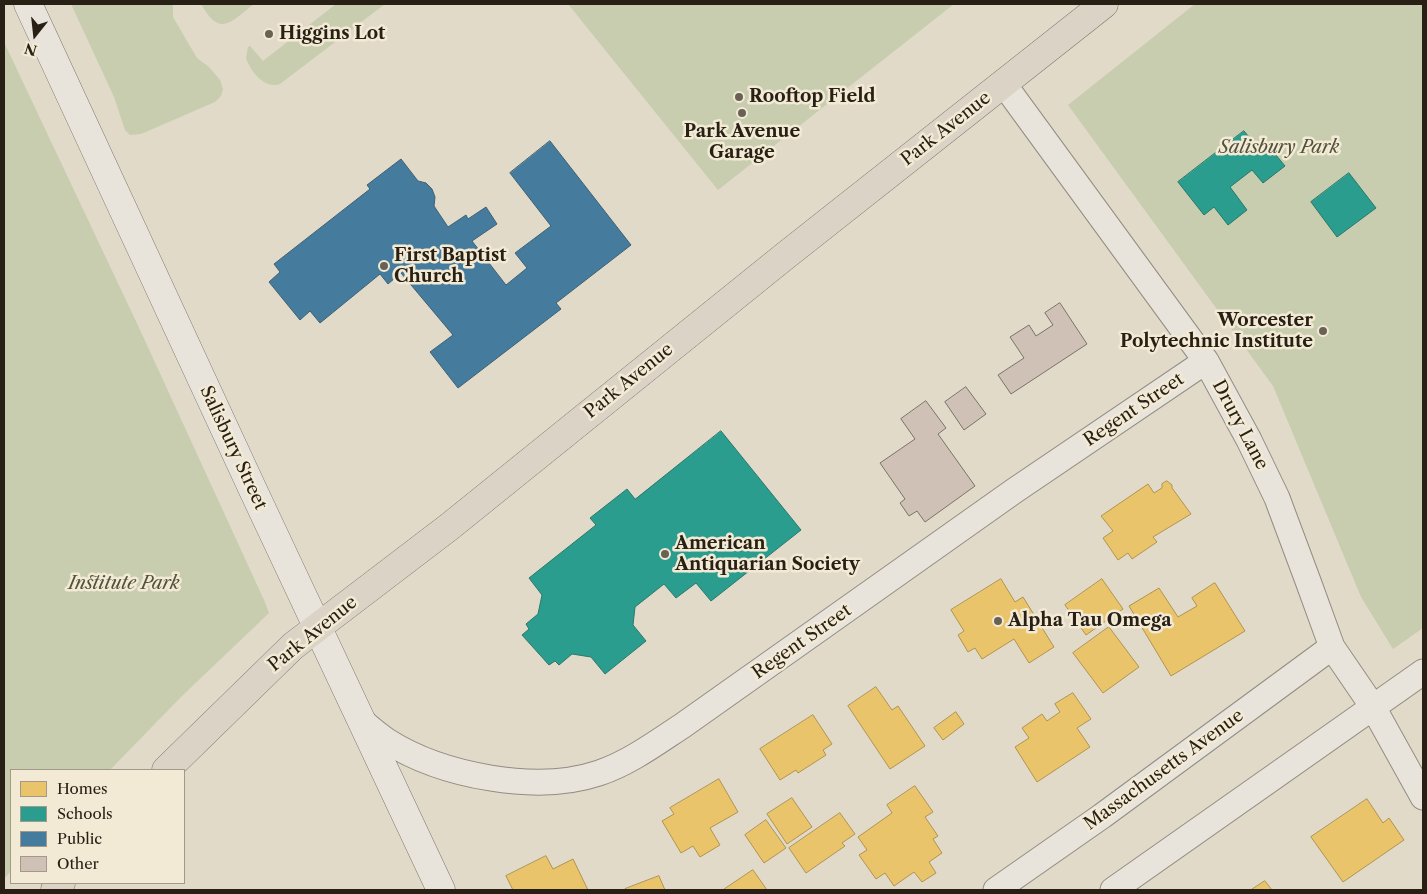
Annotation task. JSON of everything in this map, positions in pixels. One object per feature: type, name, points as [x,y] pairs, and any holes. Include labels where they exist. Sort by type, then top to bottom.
[{"type":"main road","name":"Salisbury Street","points":[[28,4],[106,169],[237,457],[441,890]]},
{"type":"main road","name":"Park Avenue","points":[[167,769],[293,646],[449,527],[1104,4]]},
{"type":"street","name":"Drury Lane","points":[[1003,83],[1206,361],[1249,440],[1277,498],[1332,648],[1373,707],[1423,797]]},
{"type":"street","name":"Regent Street","points":[[363,722],[387,741],[400,748],[438,764],[477,776],[523,781],[563,780],[599,773],[621,764],[682,726],[1006,497],[1206,361]]},
{"type":"street","name":"Massachusetts Avenue","points":[[996,890],[1110,810],[1332,648]]},
{"type":"street","points":[[1114,890],[1144,881],[1373,707],[1423,672]]},
{"type":"green space","points":[[71,4],[173,4],[173,17],[197,58],[209,67],[220,80],[223,89],[221,96],[215,102],[141,134],[130,135],[125,130],[114,97]]},
{"type":"green space","points":[[201,4],[254,4],[232,21],[220,24],[208,15]]},
{"type":"green space","points":[[336,4],[385,4],[280,84],[274,85],[264,82],[255,74],[246,58],[248,47],[250,46],[263,61]]},
{"type":"green space","name":"Rooftop Field","points":[[568,4],[954,4],[718,190]]},
{"type":"green space","name":"Salisbury Park","points":[[1195,4],[1423,4],[1423,628],[1393,649],[1361,597],[1273,386],[1068,105]]},
{"type":"green space","name":"Institute Park","points":[[4,42],[141,332],[269,613],[181,697],[111,769],[10,769],[10,872],[4,879]]},
{"type":"building: Homes","points":[[1167,481],[1172,485],[1172,488],[1191,514],[1153,537],[1157,542],[1132,559],[1128,553],[1118,560],[1103,538],[1113,531],[1101,516],[1148,484],[1154,493],[1162,488],[1162,484]]},
{"type":"building: Homes","name":"Alpha Tau Omega","points":[[1001,579],[1015,602],[1023,597],[1054,647],[1029,663],[1014,639],[982,659],[975,648],[968,652],[958,635],[964,631],[951,610]]},
{"type":"building: Homes","points":[[1102,579],[1123,609],[1086,635],[1065,605]]},
{"type":"building: Homes","points":[[1215,583],[1245,631],[1171,676],[1129,606],[1159,588],[1178,617],[1197,606],[1192,598]]},
{"type":"building: Homes","points":[[1109,627],[1139,667],[1103,693],[1073,653]]},
{"type":"building: Homes","points":[[876,687],[892,710],[898,706],[925,746],[890,769],[848,706]]},
{"type":"building: Homes","points":[[1073,693],[1091,719],[1077,728],[1090,747],[1037,782],[1015,747],[1029,738],[1022,728],[1042,714],[1047,721],[1060,712],[1055,704]]},
{"type":"building: Homes","points":[[956,712],[964,724],[943,740],[934,728]]},
{"type":"building: Homes","points":[[813,715],[832,744],[823,750],[826,755],[798,773],[796,770],[780,780],[760,749]]},
{"type":"building: Homes","points":[[719,779],[738,812],[710,828],[720,845],[700,857],[693,846],[681,853],[662,821],[674,814],[670,808]]},
{"type":"building: Homes","points":[[915,786],[933,812],[925,817],[938,836],[933,839],[942,853],[929,862],[936,873],[922,882],[914,872],[894,886],[885,873],[876,879],[859,855],[867,850],[858,837],[892,813],[887,805]]},
{"type":"building: Homes","points":[[792,798],[812,827],[787,844],[767,814]]},
{"type":"building: Homes","points":[[1367,799],[1383,823],[1389,818],[1404,840],[1343,882],[1311,837]]},
{"type":"building: Homes","points":[[840,813],[855,834],[842,843],[845,846],[806,873],[789,848]]},
{"type":"building: Homes","points":[[766,820],[786,848],[764,863],[745,835]]},
{"type":"building: Homes","points":[[546,856],[553,869],[573,859],[588,890],[513,890],[506,876]]},
{"type":"building: Homes","points":[[753,870],[767,890],[723,890]]},
{"type":"building: Homes","points":[[659,876],[665,890],[625,890],[625,889]]},
{"type":"building: Homes","points":[[1265,881],[1272,890],[1251,890]]},
{"type":"building: Schools","points":[[1244,131],[1259,149],[1266,143],[1285,166],[1263,183],[1252,170],[1230,187],[1247,210],[1228,225],[1214,207],[1204,215],[1178,182]]},
{"type":"building: Schools","points":[[1349,173],[1376,208],[1337,237],[1311,202]]},
{"type":"building: Schools","name":"American Antiquarian Society","points":[[721,431],[801,530],[711,601],[696,583],[676,598],[664,584],[635,607],[633,625],[646,641],[605,674],[591,657],[572,654],[559,665],[555,661],[549,665],[522,635],[529,629],[526,624],[538,614],[542,595],[529,578],[596,525],[590,518],[627,489],[635,499]]},
{"type":"building: Public","name":"First Baptist Church","points":[[550,141],[631,245],[556,303],[561,309],[458,388],[430,352],[453,335],[401,273],[388,284],[380,274],[320,323],[310,311],[300,320],[269,282],[280,272],[274,264],[370,189],[367,185],[401,159],[418,181],[426,183],[432,189],[435,197],[434,206],[448,227],[466,215],[468,219],[486,207],[497,224],[472,241],[506,285],[527,268],[515,253],[551,226],[510,173]]},
{"type":"building: Other","points":[[1060,303],[1087,344],[1011,394],[998,375],[1024,358],[1010,337],[1029,325],[1036,336],[1053,325],[1045,313]]},
{"type":"building: Other","points":[[966,387],[986,414],[964,430],[945,402]]},
{"type":"building: Other","points":[[926,401],[946,428],[938,434],[975,486],[925,522],[917,511],[909,516],[900,503],[905,499],[880,463],[915,439],[901,419]]},
{"type":"place","name":"Higgins Lot","points":[[269,34]]},
{"type":"place","name":"Rooftop Field","points":[[739,97]]},
{"type":"place","name":"Park Avenue Garage","points":[[742,113]]},
{"type":"place","name":"First Baptist Church","points":[[384,266]]},
{"type":"place","name":"Worcester Polytechnic Institute","points":[[1323,331]]},
{"type":"place","name":"American Antiquarian Society","points":[[665,554]]},
{"type":"place","name":"Alpha Tau Omega","points":[[998,621]]}]
